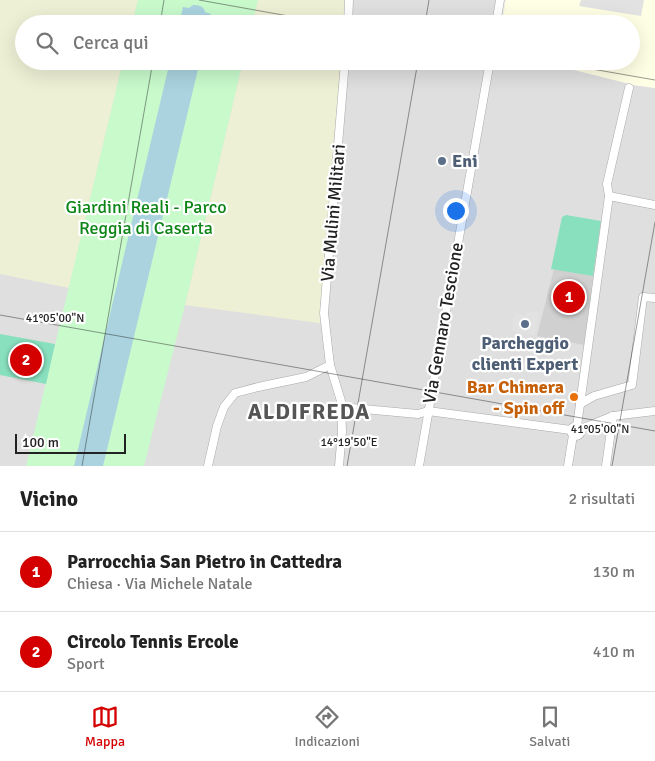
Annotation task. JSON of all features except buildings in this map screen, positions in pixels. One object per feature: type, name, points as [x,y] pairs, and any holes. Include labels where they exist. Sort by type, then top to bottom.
[{"type":"street","points":[[348,15],[349,0]]},
{"type":"street","points":[[498,15],[500,0]]},
{"type":"street","name":"Via Mulini Militari","points":[[340,466],[341,401],[330,365],[324,313],[344,70]]},
{"type":"street","name":"Via Gennaro Tescione","points":[[419,466],[488,70]]},
{"type":"street","points":[[568,466],[580,404],[610,196],[608,184],[629,88]]},
{"type":"street","points":[[610,196],[655,205]]},
{"type":"street","points":[[580,404],[594,396],[632,385],[643,296],[655,298]]},
{"type":"street","points":[[208,466],[217,426],[224,407],[235,393],[306,377],[330,365]]},
{"type":"street","points":[[341,407],[418,414],[428,411],[575,430],[613,416],[655,411]]},
{"type":"street","points":[[606,466],[613,416]]},
{"type":"shaded area","points":[[0,0],[501,0],[498,15],[15,15],[15,70],[577,70],[634,85],[655,88],[655,466],[0,466]]},
{"type":"shaded area","points":[[0,0],[138,0],[134,15],[15,15],[15,70],[121,70],[69,288],[0,274]]},
{"type":"shaded area","points":[[258,0],[349,0],[348,15],[254,15]]},
{"type":"shaded area","points":[[506,0],[655,0],[655,88],[634,85],[574,70],[640,70],[640,15],[504,15]]},
{"type":"shaded area","points":[[581,0],[644,0],[641,16],[579,6]]},
{"type":"shaded area","points":[[241,70],[344,70],[326,324],[185,305]]},
{"type":"shaded area","points":[[554,269],[593,276],[584,345],[537,336]]},
{"type":"shaded area","name":"Parcheggio clienti Expert","points":[[526,311],[539,313],[535,335],[511,331],[514,317],[518,314],[526,315]]},
{"type":"green space","points":[[138,0],[258,0],[254,15],[134,15]]},
{"type":"green space","name":"Giardini Reali - Parco Reggia di Caserta","points":[[121,70],[241,70],[185,305],[144,466],[26,466]]},
{"type":"green space","points":[[566,215],[601,221],[593,276],[551,269],[562,217]]},
{"type":"green space","points":[[0,334],[55,344],[46,384],[0,375]]},
{"type":"water","points":[[193,5],[201,6],[205,12],[211,15],[181,15],[183,7],[189,8]]},
{"type":"water","points":[[168,70],[198,70],[103,466],[74,466]]},
{"type":"place","name":"Eni","points":[[442,161]]},
{"type":"place","name":"Parrocchia San Pietro in Cattedra","points":[[569,297]]},
{"type":"place","name":"Parcheggio clienti Expert","points":[[525,324]]},
{"type":"place","name":"Circolo Tennis Ercole","points":[[26,360]]},
{"type":"place","name":"Bar Chimera - Spin off","points":[[574,397]]},
{"type":"district","name":"ALDIFREDA","points":[[309,411]]}]
